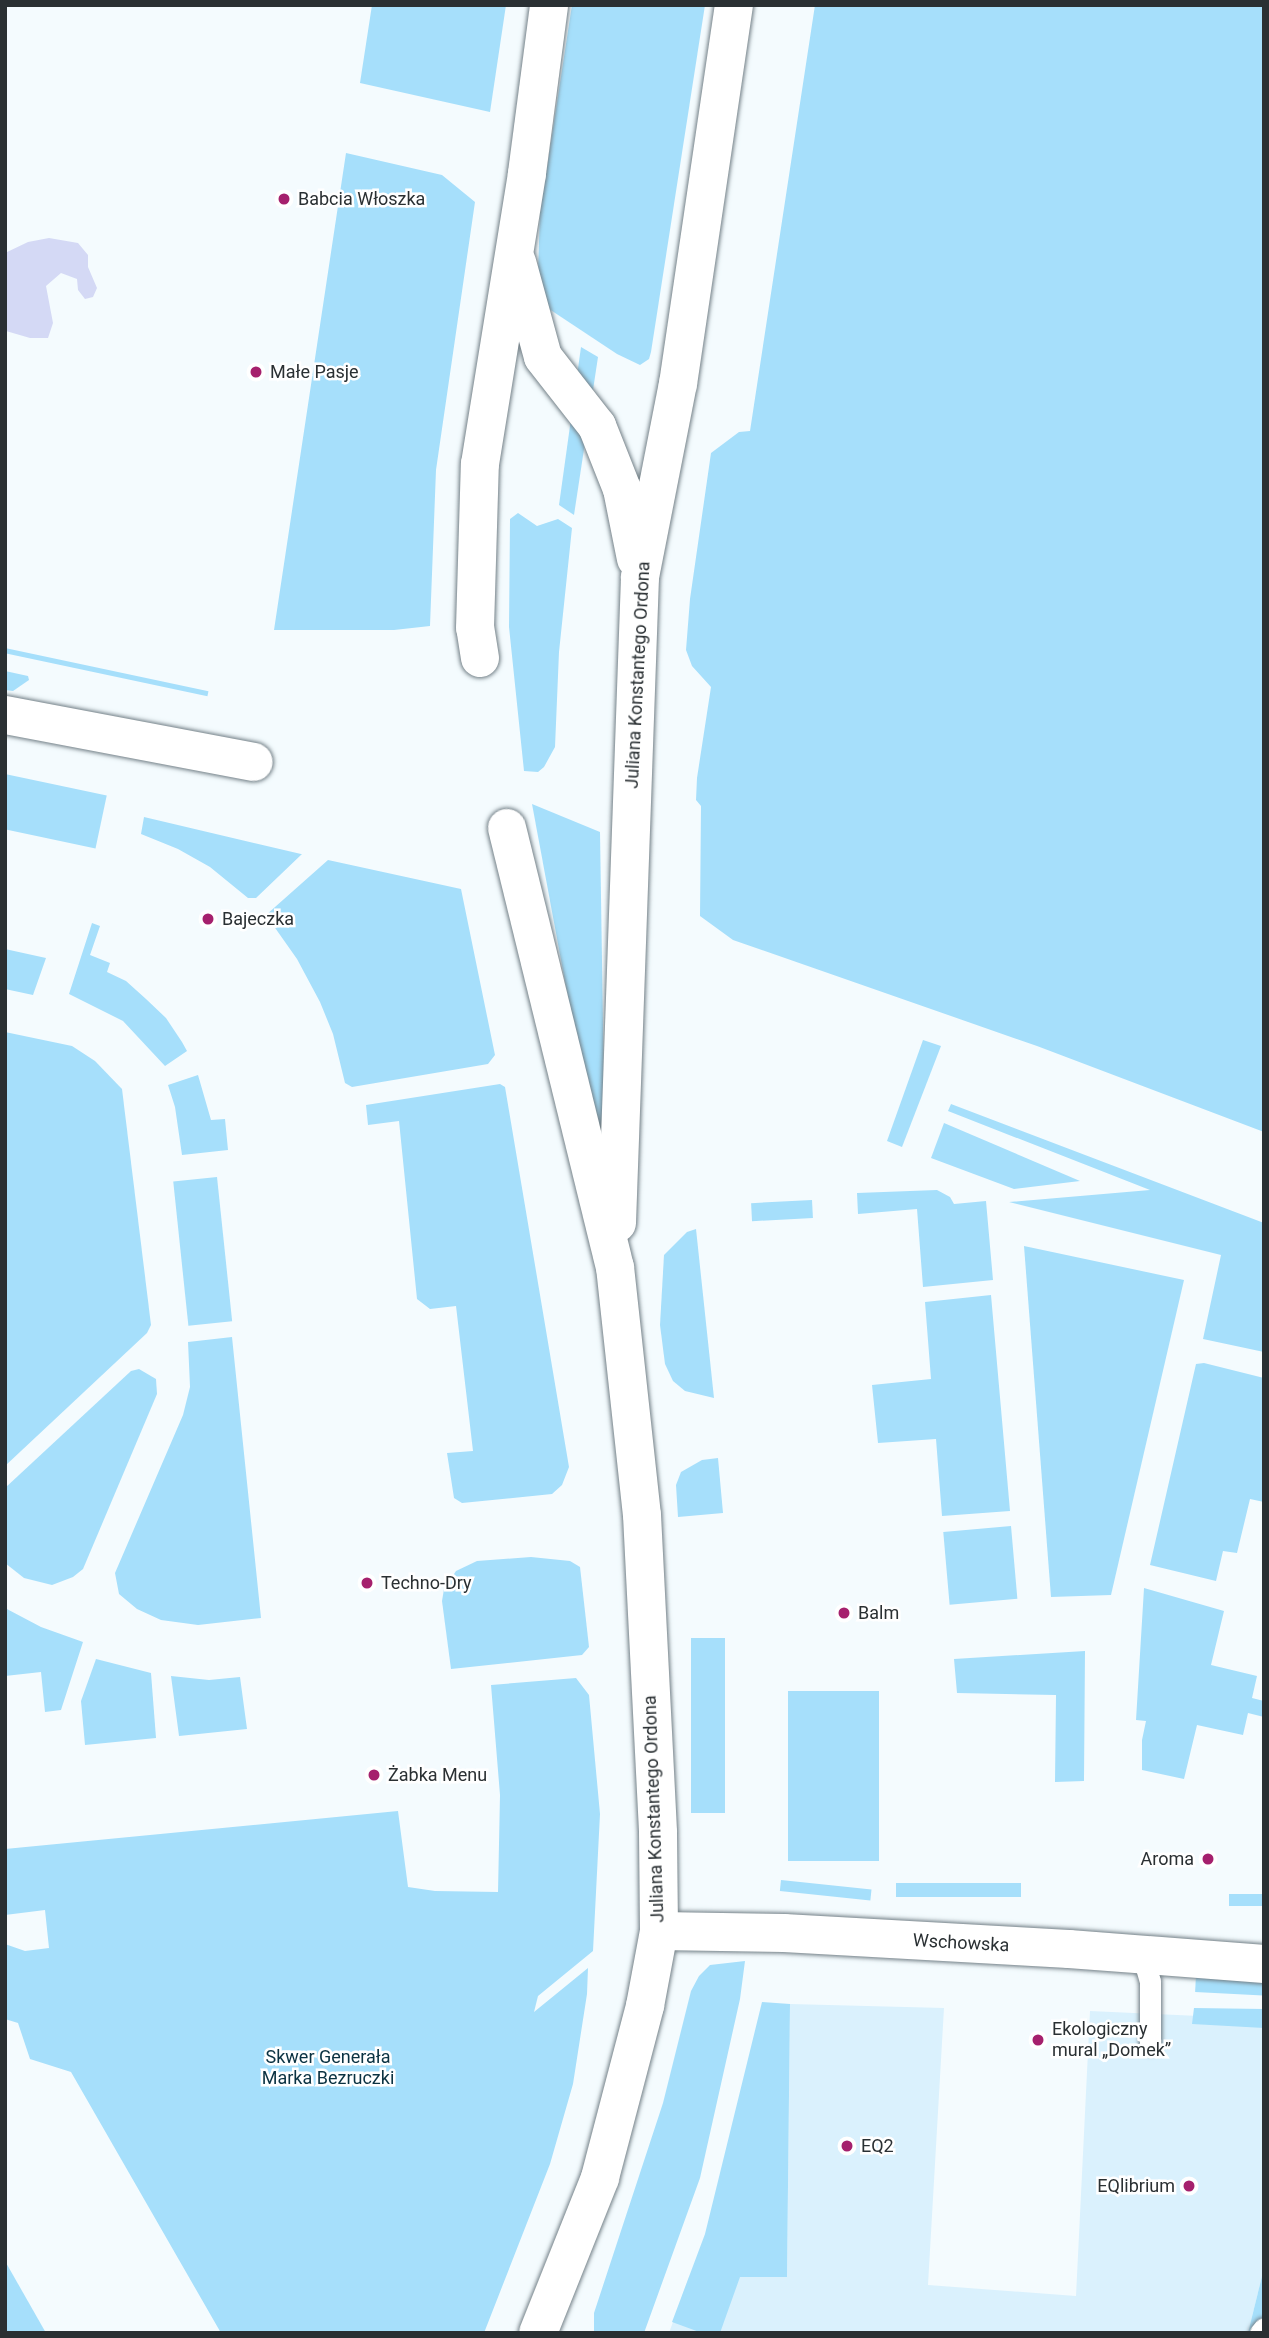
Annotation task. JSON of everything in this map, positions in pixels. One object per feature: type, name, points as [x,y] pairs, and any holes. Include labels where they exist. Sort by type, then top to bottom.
[{"type":"street","points":[[480,658],[475,628],[480,464],[549,5]]},
{"type":"street","name":"Juliana Konstantego Ordona","points":[[615,1267],[640,577],[678,384],[734,5]]},
{"type":"street","points":[[513,250],[543,357],[597,426],[622,489],[640,577]]},
{"type":"street","points":[[5,715],[254,762]]},
{"type":"street","name":"Juliana Konstantego Ordona","points":[[507,828],[615,1267],[642,1515],[658,1833],[659,1931],[645,2006],[600,2178],[538,2333]]},
{"type":"street","name":"Wschowska","points":[[659,1931],[784,1933],[1264,1964]]},
{"type":"lane","points":[[1136,1954],[1144,1964],[1150,1981],[1150,2043]]},
{"type":"lane","points":[[1151,2017],[1162,1979],[1177,1957]]},
{"type":"lane","points":[[1260,2333],[1264,2328]]},
{"type":"shaded area","points":[[49,238],[78,243],[88,255],[88,267],[97,288],[93,297],[85,299],[78,290],[77,279],[61,273],[46,286],[53,323],[48,338],[30,338],[6,331],[5,253],[28,242]]},
{"type":"shaded area","points":[[790,2004],[944,2008],[928,2285],[1076,2296],[1090,2011],[1264,2019],[1264,2268],[1248,2333],[669,2333],[689,2277],[787,2277]]},
{"type":"green space","points":[[372,5],[506,5],[490,112],[360,83]]},
{"type":"green space","points":[[572,5],[705,5],[651,352],[649,359],[640,365],[617,354],[537,301],[540,213]]},
{"type":"green space","points":[[815,5],[1264,5],[1264,1132],[1037,1046],[733,940],[700,916],[701,806],[696,800],[697,778],[711,687],[692,666],[686,650],[690,599],[711,453],[739,432],[750,431]]},
{"type":"green space","points":[[346,153],[442,175],[475,202],[436,470],[430,626],[394,630],[274,630]]},
{"type":"green space","points":[[581,347],[598,357],[574,515],[559,505]]},
{"type":"green space","points":[[518,513],[537,526],[558,519],[572,528],[559,652],[555,747],[544,767],[538,772],[524,771],[509,627],[510,519]]},
{"type":"green space","points":[[5,648],[208,691],[207,696],[5,653]]},
{"type":"green space","points":[[5,671],[28,676],[29,680],[13,691],[5,690]]},
{"type":"green space","points":[[5,774],[107,796],[96,848],[5,829]]},
{"type":"green space","points":[[532,804],[600,832],[605,1155],[598,1159]]},
{"type":"green space","points":[[144,817],[302,854],[256,898],[248,898],[210,867],[178,849],[141,834]]},
{"type":"green space","points":[[328,860],[461,889],[495,1055],[488,1064],[352,1087],[345,1083],[333,1034],[320,1002],[297,959],[266,915]]},
{"type":"green space","points":[[92,923],[100,926],[90,955],[110,963],[107,972],[126,981],[166,1018],[187,1051],[165,1066],[123,1021],[69,994]]},
{"type":"green space","points":[[5,949],[46,958],[33,995],[5,989]]},
{"type":"green space","points":[[5,1032],[72,1046],[95,1061],[122,1089],[151,1325],[147,1333],[5,1466]]},
{"type":"green space","points":[[923,1040],[941,1046],[902,1147],[887,1141]]},
{"type":"green space","points":[[198,1075],[211,1120],[225,1119],[228,1150],[182,1155],[175,1107],[168,1085]]},
{"type":"green space","points":[[500,1084],[505,1087],[569,1467],[562,1485],[552,1494],[462,1503],[454,1498],[447,1453],[473,1451],[456,1306],[430,1309],[417,1299],[399,1121],[368,1125],[366,1105]]},
{"type":"green space","points":[[951,1104],[1264,1223],[1264,1352],[1203,1339],[1221,1255],[1009,1202],[1150,1190],[948,1111]]},
{"type":"green space","points":[[944,1123],[1080,1181],[1014,1189],[931,1158]]},
{"type":"green space","points":[[217,1177],[232,1321],[188,1326],[173,1182]]},
{"type":"green space","points":[[937,1190],[950,1197],[954,1204],[986,1201],[993,1280],[923,1287],[917,1209],[858,1214],[857,1193]]},
{"type":"green space","points":[[812,1200],[813,1218],[752,1221],[751,1203]]},
{"type":"green space","points":[[696,1229],[714,1398],[685,1391],[673,1381],[665,1364],[660,1325],[664,1255],[687,1232]]},
{"type":"green space","points":[[1024,1246],[1184,1280],[1111,1595],[1051,1597]]},
{"type":"green space","points":[[991,1295],[1010,1511],[942,1516],[936,1439],[878,1443],[872,1385],[931,1379],[925,1302]]},
{"type":"green space","points":[[232,1337],[261,1618],[198,1625],[161,1620],[137,1609],[119,1594],[115,1573],[183,1415],[190,1387],[188,1342]]},
{"type":"green space","points":[[1204,1363],[1264,1378],[1264,1502],[1250,1499],[1237,1553],[1223,1551],[1216,1581],[1150,1565],[1196,1364]]},
{"type":"green space","points":[[139,1369],[156,1379],[157,1394],[83,1569],[73,1577],[52,1585],[24,1578],[5,1563],[5,1488],[131,1371]]},
{"type":"green space","points":[[718,1458],[723,1513],[678,1517],[676,1485],[681,1472],[702,1460]]},
{"type":"green space","points":[[1011,1526],[1017,1599],[950,1605],[943,1532]]},
{"type":"green space","points":[[531,1557],[570,1561],[580,1567],[589,1647],[582,1655],[451,1669],[442,1601],[444,1589],[456,1571],[477,1561]]},
{"type":"green space","points":[[1144,1588],[1224,1611],[1211,1665],[1257,1676],[1252,1698],[1264,1701],[1264,1717],[1248,1713],[1243,1735],[1197,1725],[1184,1779],[1142,1770],[1142,1740],[1146,1721],[1136,1720]]},
{"type":"green space","points":[[5,1608],[41,1627],[83,1642],[61,1710],[45,1712],[41,1672],[5,1676]]},
{"type":"green space","points":[[691,1638],[725,1638],[725,1813],[691,1813]]},
{"type":"green space","points":[[1085,1651],[1084,1781],[1055,1782],[1056,1695],[957,1693],[954,1659]]},
{"type":"green space","points":[[96,1659],[151,1673],[156,1738],[85,1745],[81,1701]]},
{"type":"green space","points":[[171,1676],[209,1680],[240,1677],[247,1729],[179,1736]]},
{"type":"green space","name":"Skwer Generała Marka Bezruczki","points":[[576,1678],[589,1695],[600,1814],[593,1951],[538,1996],[534,2012],[588,1968],[587,1994],[573,2084],[550,2164],[484,2333],[221,2333],[71,2072],[30,2059],[18,2023],[5,2019],[5,1944],[25,1951],[49,1948],[45,1910],[5,1915],[5,1849],[398,1811],[408,1887],[435,1891],[498,1892],[500,1795],[491,1685]]},
{"type":"green space","points":[[788,1691],[879,1691],[879,1861],[788,1861]]},
{"type":"green space","points":[[781,1880],[872,1890],[870,1900],[780,1891]]},
{"type":"green space","points":[[896,1883],[1021,1883],[1021,1897],[896,1897]]},
{"type":"green space","points":[[1229,1894],[1264,1894],[1264,1906],[1229,1906]]},
{"type":"green space","points":[[745,1961],[740,1999],[700,2178],[644,2333],[594,2333],[594,2313],[663,2103],[691,1991],[699,1976],[710,1965]]},
{"type":"green space","points":[[1196,1975],[1264,1979],[1263,1996],[1195,1992]]},
{"type":"green space","points":[[762,2002],[790,2004],[787,2277],[740,2277],[720,2333],[702,2333],[672,2322],[705,2234]]},
{"type":"green space","points":[[1194,2008],[1264,2009],[1264,2028],[1192,2024]]},
{"type":"green space","points":[[5,2261],[46,2333],[5,2333]]},
{"type":"green space","points":[[1264,2268],[1264,2323],[1256,2333],[1248,2333]]},
{"type":"place","name":"Babcia Włoszka","points":[[284,199]]},
{"type":"place","name":"Małe Pasje","points":[[256,372]]},
{"type":"place","name":"Bajeczka","points":[[208,919]]},
{"type":"place","name":"Techno-Dry","points":[[367,1583]]},
{"type":"place","name":"Balm","points":[[844,1613]]},
{"type":"place","name":"Żabka Menu","points":[[374,1775]]},
{"type":"place","name":"Aroma","points":[[1208,1859]]},
{"type":"place","name":"Ekologiczny mural „Domek”","points":[[1038,2040]]},
{"type":"place","name":"EQ2","points":[[847,2146]]},
{"type":"place","name":"EQlibrium","points":[[1189,2186]]}]
